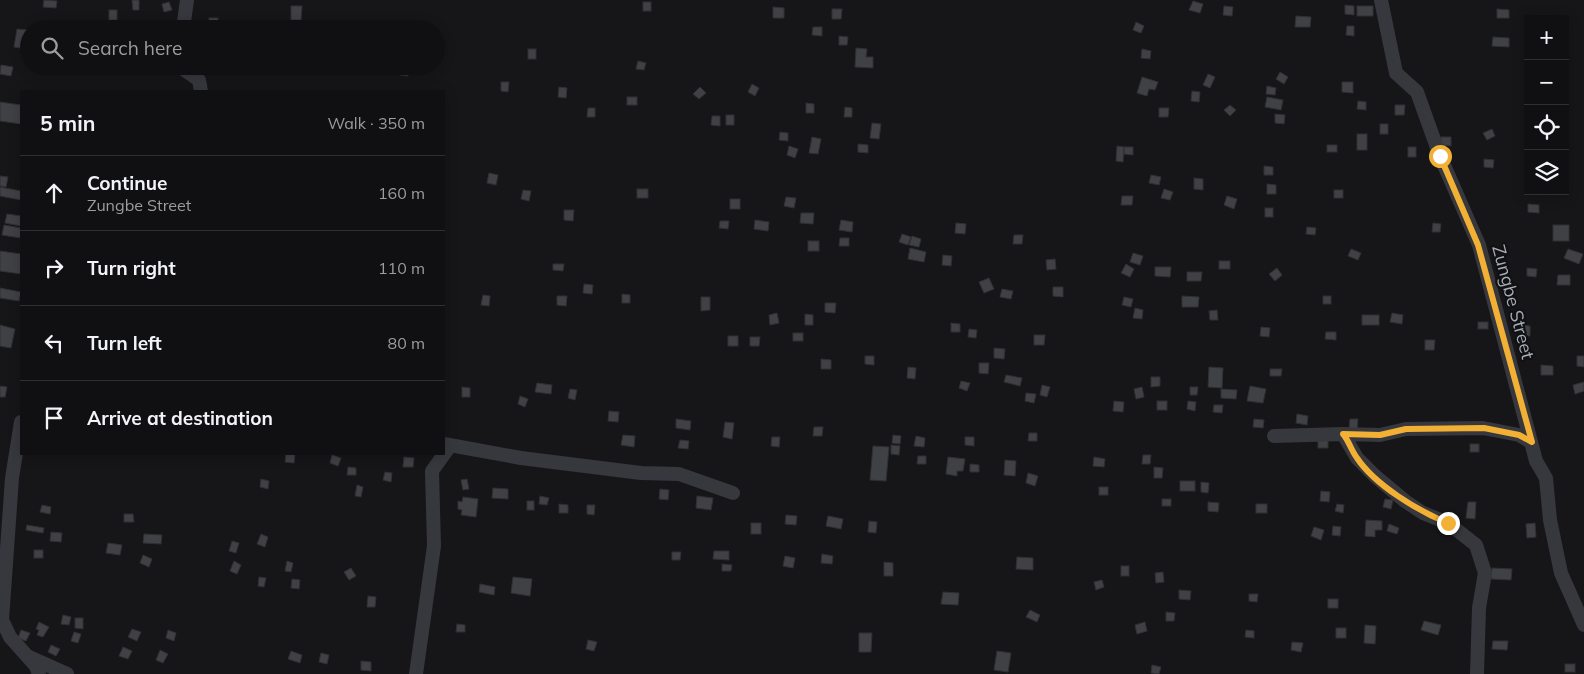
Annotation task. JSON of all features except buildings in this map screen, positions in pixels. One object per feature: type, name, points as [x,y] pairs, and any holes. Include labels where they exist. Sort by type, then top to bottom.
[{"type":"street","points":[[184,20],[187,0]]},
{"type":"street","name":"Zungbe Street","points":[[1381,0],[1396,74],[1417,92],[1440,156],[1478,245],[1536,461],[1546,478],[1550,520],[1561,573],[1584,625]]},
{"type":"street","points":[[192,75],[199,80],[201,90]]},
{"type":"street","points":[[20,428],[12,478],[1,605],[2,620],[10,638],[29,656],[39,674]]},
{"type":"street","points":[[1274,436],[1380,435],[1406,429],[1484,428],[1519,435],[1532,442]]},
{"type":"street","points":[[1343,434],[1357,458],[1382,482],[1423,513],[1448,523],[1476,546],[1485,573],[1479,608],[1477,674]]},
{"type":"street","points":[[447,445],[641,474],[678,474],[733,493]]},
{"type":"street","points":[[416,674],[434,546],[432,471],[441,455]]},
{"type":"street","points":[[29,656],[67,674]]},
{"type":"route","points":[[1440,156],[1478,245],[1532,442],[1519,435],[1484,428],[1406,429],[1380,435],[1343,434],[1357,458],[1375,476],[1423,513],[1448,523]]}]
